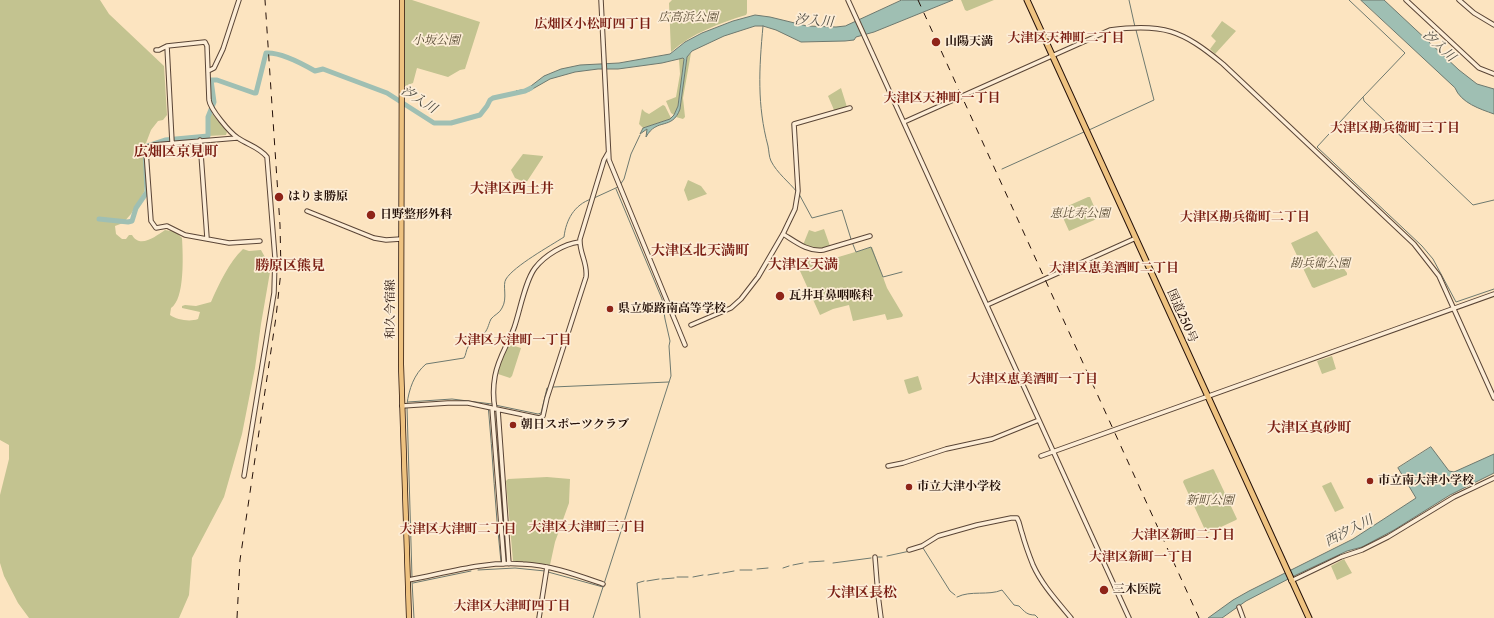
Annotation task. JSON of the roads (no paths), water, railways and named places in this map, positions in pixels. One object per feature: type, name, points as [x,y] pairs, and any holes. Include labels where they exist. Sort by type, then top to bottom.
[{"type":"highway","name":"国道250号","points":[[1028,0],[1309,618]]},
{"type":"main road","name":"和久今宿線","points":[[402,0],[401,364],[409,618]]},
{"type":"street","points":[[208,71],[214,68],[223,48],[239,0]]},
{"type":"street","points":[[601,0],[608,153],[610,163],[685,345]]},
{"type":"street","points":[[848,0],[1130,618]]},
{"type":"street","points":[[1406,0],[1479,68],[1494,74]]},
{"type":"street","points":[[1459,0],[1474,13],[1494,25]]},
{"type":"street","points":[[904,122],[1110,30],[1146,27],[1166,30],[1188,38],[1223,64],[1414,244],[1439,276],[1494,398]]},
{"type":"street","points":[[156,50],[167,46],[206,42],[210,104],[237,138],[261,150],[267,157],[274,258],[273,300],[244,476]]},
{"type":"street","points":[[167,46],[172,142]]},
{"type":"street","points":[[691,325],[730,308],[741,299],[758,277],[783,234],[795,209],[798,191],[794,124],[850,108]]},
{"type":"street","points":[[237,138],[172,142],[148,147],[146,151],[151,221],[156,228],[167,226],[185,235],[229,243],[260,241]]},
{"type":"street","points":[[200,140],[207,238]]},
{"type":"street","points":[[402,406],[462,403],[540,418],[544,415],[547,398],[586,277],[587,268],[580,242],[593,195],[608,153]]},
{"type":"street","points":[[307,211],[374,238],[386,240],[401,239]]},
{"type":"street","points":[[783,234],[815,251],[870,236]]},
{"type":"street","points":[[987,305],[1136,238]]},
{"type":"street","points":[[509,564],[493,390],[495,376],[499,360],[513,330],[531,276],[537,266],[561,248],[572,243],[580,242]]},
{"type":"street","points":[[1041,456],[1494,294]]},
{"type":"street","points":[[495,409],[504,564]]},
{"type":"street","points":[[888,466],[903,463],[946,449],[992,439],[1039,420]]},
{"type":"street","points":[[1291,581],[1341,557],[1362,550],[1393,535],[1454,497],[1494,478]]},
{"type":"street","points":[[909,550],[920,547],[938,536],[967,527],[1017,518],[1037,573],[1049,593],[1070,618]]},
{"type":"street","points":[[875,557],[878,595],[882,618]]},
{"type":"street","points":[[408,580],[474,566],[522,564],[547,567],[603,584]]},
{"type":"street","points":[[539,618],[547,567]]},
{"type":"street","points":[[1239,607],[1243,618]]},
{"type":"waterway","points":[[1129,0],[1135,27]]},
{"type":"waterway","points":[[1349,0],[1405,53],[1363,97],[1364,101],[1473,205],[1494,200]]},
{"type":"waterway","points":[[763,26],[760,87],[762,116],[769,156],[776,170],[797,192]]},
{"type":"waterway","points":[[1089,130],[1154,100],[1136,30]]},
{"type":"waterway","name":"汐入川","points":[[99,219],[128,222],[132,221],[136,208],[147,192],[145,148],[165,140],[208,136],[208,117],[214,102],[211,80],[217,80],[256,93],[266,53],[278,54],[315,71],[323,69],[387,93],[434,123],[451,123],[480,115],[493,98],[525,91],[531,88]]},
{"type":"waterway","points":[[1363,97],[1317,147],[1422,246],[1433,259],[1456,302],[1494,289]]},
{"type":"waterway","points":[[1002,169],[1084,132]]},
{"type":"waterway","points":[[620,185],[624,179],[631,154],[640,135]]},
{"type":"waterway","points":[[594,198],[618,187]]},
{"type":"waterway","points":[[593,618],[671,376],[670,341],[662,299],[616,189]]},
{"type":"waterway","points":[[799,194],[812,218],[842,210],[851,239]]},
{"type":"waterway","points":[[407,404],[409,393],[418,372],[426,364],[464,358],[467,348],[472,341],[487,330],[491,319],[501,310],[505,300],[506,279],[524,262],[564,237],[572,214],[580,205],[591,199]]},
{"type":"waterway","points":[[852,242],[856,252],[871,247],[883,277],[902,272]]},
{"type":"waterway","points":[[553,387],[669,382]]},
{"type":"waterway","points":[[495,405],[538,414],[541,413],[547,388],[550,388]]},
{"type":"waterway","points":[[408,402],[452,399],[492,404]]},
{"type":"waterway","points":[[488,404],[501,562]]},
{"type":"waterway","points":[[407,407],[412,577]]},
{"type":"waterway","points":[[923,548],[950,591],[955,595]]},
{"type":"waterway","points":[[887,556],[910,551]]},
{"type":"waterway","points":[[833,563],[871,558]]},
{"type":"waterway","points":[[809,562],[824,561]]},
{"type":"waterway","points":[[793,565],[803,563]]},
{"type":"waterway","points":[[783,568],[789,566]]},
{"type":"waterway","points":[[478,570],[515,568],[545,571]]},
{"type":"waterway","points":[[757,569],[768,568]]},
{"type":"waterway","points":[[740,570],[752,570]]},
{"type":"waterway","points":[[413,583],[471,571]]},
{"type":"waterway","points":[[723,573],[734,571]]},
{"type":"waterway","points":[[548,572],[603,587]]},
{"type":"waterway","points":[[708,575],[719,573]]},
{"type":"waterway","points":[[693,577],[703,575]]},
{"type":"waterway","points":[[677,577],[688,577]]},
{"type":"waterway","points":[[662,579],[674,578]]},
{"type":"waterway","points":[[647,581],[659,579]]},
{"type":"waterway","points":[[412,581],[414,618]]},
{"type":"waterway","points":[[640,618],[637,583],[644,581]]},
{"type":"waterway","points":[[957,597],[968,594],[991,593],[1002,590],[1014,605],[1019,606],[1026,613],[1035,615],[1038,618]]},
{"type":"railway","points":[[237,618],[240,560],[276,317],[281,271],[280,225],[265,0]]},
{"type":"railway","points":[[918,0],[1199,618]]},
{"type":"place","name":"山陽天満","points":[[936,42]]},
{"type":"place","name":"はりま勝原","points":[[279,197]]},
{"type":"place","name":"日野整形外科","points":[[371,215]]},
{"type":"place","name":"瓦井耳鼻咽喉科","points":[[780,296]]},
{"type":"place","name":"県立姫路南高等学校","points":[[610,309]]},
{"type":"place","name":"朝日スポーツクラブ","points":[[513,425]]},
{"type":"place","name":"市立南大津小学校","points":[[1370,481]]},
{"type":"place","name":"市立大津小学校","points":[[909,487]]},
{"type":"place","name":"三木医院","points":[[1104,590]]},
{"type":"district","name":"広畑区小松町四丁目","points":[[593,24]]},
{"type":"district","name":"大津区天神町二丁目","points":[[1066,38]]},
{"type":"district","name":"大津区天神町一丁目","points":[[942,98]]},
{"type":"district","name":"大津区勘兵衛町三丁目","points":[[1395,128]]},
{"type":"district","name":"広畑区京見町","points":[[176,152]]},
{"type":"district","name":"大津区西土井","points":[[512,189]]},
{"type":"district","name":"大津区勘兵衛町二丁目","points":[[1245,217]]},
{"type":"district","name":"大津区北天満町","points":[[700,251]]},
{"type":"district","name":"大津区天満","points":[[803,265]]},
{"type":"district","name":"勝原区熊見","points":[[290,266]]},
{"type":"district","name":"大津区恵美酒町二丁目","points":[[1114,268]]},
{"type":"district","name":"大津区大津町一丁目","points":[[513,340]]},
{"type":"district","name":"大津区恵美酒町一丁目","points":[[1033,379]]},
{"type":"district","name":"大津区真砂町","points":[[1309,428]]},
{"type":"district","name":"大津区大津町三丁目","points":[[587,527]]},
{"type":"district","name":"大津区大津町二丁目","points":[[458,529]]},
{"type":"district","name":"大津区新町二丁目","points":[[1183,535]]},
{"type":"district","name":"大津区新町一丁目","points":[[1141,557]]},
{"type":"district","name":"大津区長松","points":[[862,593]]},
{"type":"district","name":"大津区大津町四丁目","points":[[512,606]]},
{"type":"park label","name":"広高浜公園","points":[[688,18]]},
{"type":"park label","name":"小坂公園","points":[[436,41]]},
{"type":"park label","name":"恵比寿公園","points":[[1080,214]]},
{"type":"park label","name":"勘兵衛公園","points":[[1320,264]]},
{"type":"park label","name":"新町公園","points":[[1210,501]]},
{"type":"water label","name":"西汐入川","points":[[1349,531]]}]
